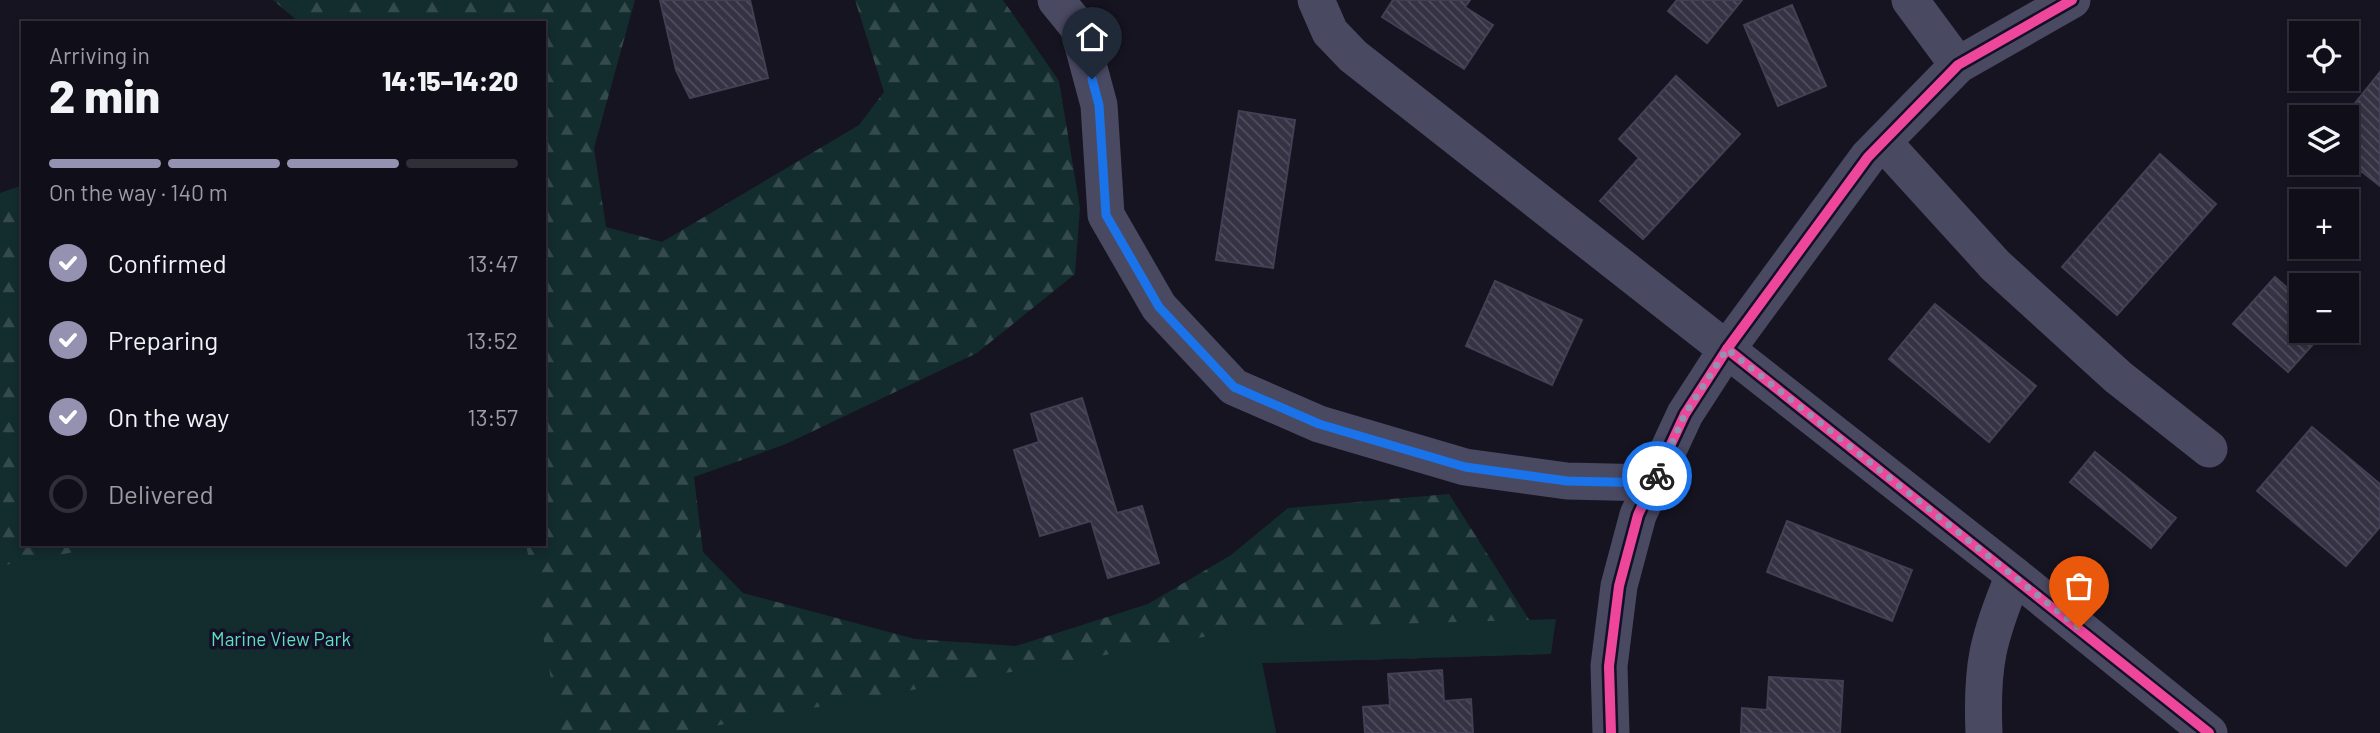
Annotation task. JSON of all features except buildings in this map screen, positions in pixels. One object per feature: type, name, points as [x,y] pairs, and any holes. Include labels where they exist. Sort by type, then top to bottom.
[{"type":"street","points":[[1056,0],[1078,27],[1099,105],[1106,215],[1159,307],[1234,387],[1319,424],[1465,467],[1567,481],[1653,483]]},
{"type":"street","points":[[1316,0],[1330,32],[1353,56],[2014,575],[2209,733]]},
{"type":"street","points":[[1910,0],[1958,65]]},
{"type":"street","points":[[1611,733],[1609,666],[1619,586],[1638,515],[1685,414],[1727,349],[1867,157],[1958,65],[2072,0]]},
{"type":"street","points":[[1883,142],[1995,265],[2118,377],[2209,449]]},
{"type":"street","points":[[1984,733],[1984,666],[1991,630],[2014,575]]},
{"type":"green space","points":[[273,0],[635,0],[594,148],[606,227],[662,242],[859,125],[884,92],[855,0],[1003,0],[1059,81],[1080,208],[1075,274],[977,353],[786,444],[694,477],[703,552],[743,593],[915,639],[1016,646],[1148,604],[1231,555],[1288,508],[1449,494],[1551,654],[1262,663],[1276,733],[0,733],[0,193],[21,186],[21,546],[546,546],[546,21],[298,21]]},
{"type":"green space","name":"Marine View Park","points":[[106,546],[526,546],[561,733],[0,733],[0,566]]},
{"type":"green space","points":[[1556,619],[1551,654],[1262,663],[1276,733],[676,733],[1253,628]]},
{"type":"cycle path","points":[[1611,733],[1609,666],[1619,586],[1638,515],[1685,414],[1727,349],[1868,157],[1958,65],[2072,0]]},
{"type":"cycle path","points":[[1727,349],[2209,733]]},
{"type":"way so far","points":[[1657,476],[1685,414],[1727,349],[2079,628]]},
{"type":"route","points":[[1092,79],[1099,105],[1106,215],[1159,307],[1234,387],[1319,424],[1465,467],[1567,481],[1653,483],[1657,476]]}]
